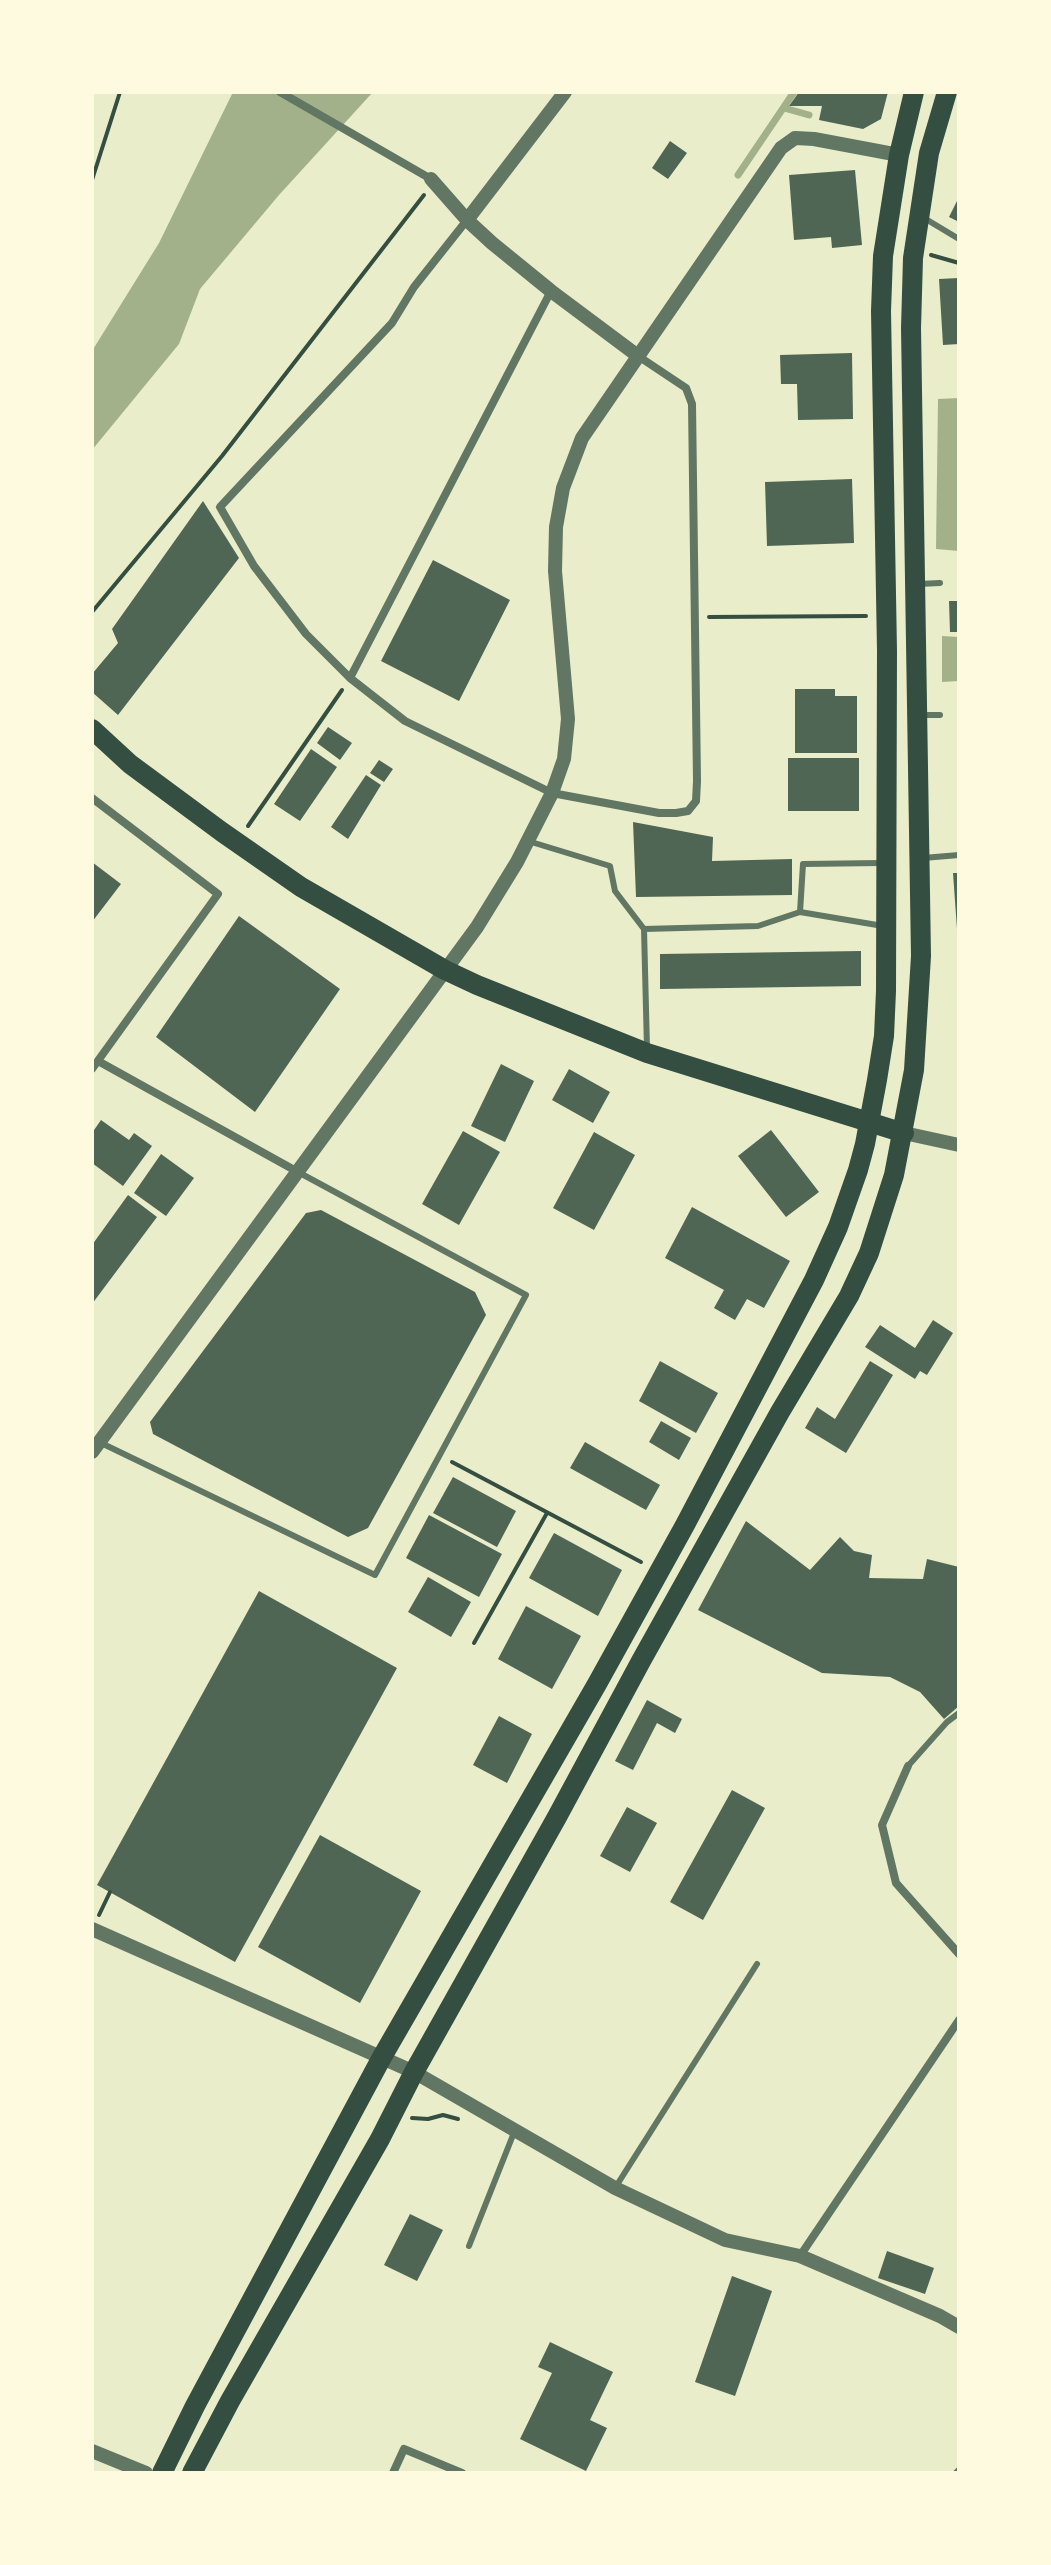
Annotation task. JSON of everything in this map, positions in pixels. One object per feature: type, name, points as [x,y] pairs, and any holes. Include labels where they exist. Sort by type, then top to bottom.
[{"type":"main road","points":[[162,2473],[382,2057],[597,1684],[782,1344],[838,1227],[862,1157],[884,1036],[887,863],[883,256],[899,155],[914,92]]},
{"type":"main road","points":[[192,2473],[380,2139],[656,1633],[849,1296],[869,1253],[894,1175],[914,1070],[921,956],[911,328],[913,258],[929,153],[947,92]]},
{"type":"main road","points":[[92,729],[130,764],[288,878],[445,970],[647,1053],[904,1133]]},
{"type":"street","points":[[280,92],[432,181],[467,220],[551,291],[686,388],[692,404],[696,801],[688,811],[659,813],[552,793],[405,721],[350,678],[306,634],[254,566],[220,507],[392,323],[414,287],[467,220],[565,92]]},
{"type":"street","points":[[96,1447],[477,927],[528,841],[552,793],[564,759],[568,719],[555,571],[556,527],[563,488],[582,438],[781,148],[795,138],[814,139],[899,155]]},
{"type":"street","points":[[350,678],[551,291]]},
{"type":"street","points":[[92,798],[218,894],[92,1069]]},
{"type":"street","points":[[98,1061],[298,1172]]},
{"type":"street","points":[[904,1133],[959,1145]]},
{"type":"street","points":[[908,1766],[882,1825],[896,1883],[959,1954]]},
{"type":"street","points":[[95,1922],[414,2072],[615,2188],[725,2240],[800,2256],[959,2327]]},
{"type":"street","points":[[800,2256],[959,2020]]},
{"type":"street","points":[[393,2473],[404,2449],[462,2473]]},
{"type":"street","points":[[92,2451],[146,2473]]},
{"type":"lane","points":[[919,214],[959,239]]},
{"type":"lane","points":[[915,584],[940,583]]},
{"type":"lane","points":[[917,716],[940,715]]},
{"type":"lane","points":[[528,841],[610,866],[615,891],[644,929],[647,1053]]},
{"type":"lane","points":[[919,858],[959,855]]},
{"type":"lane","points":[[800,912],[803,864],[887,863]]},
{"type":"lane","points":[[644,929],[758,926],[800,912],[886,927]]},
{"type":"lane","points":[[96,1447],[375,1575],[526,1295],[298,1172]]},
{"type":"lane","points":[[908,1766],[959,1713]]},
{"type":"lane","points":[[615,2188],[757,1964]]},
{"type":"lane","points":[[469,2246],[515,2130]]},
{"type":"path","points":[[92,180],[120,92]]},
{"type":"path","points":[[92,612],[222,456],[432,181]]},
{"type":"path","points":[[709,617],[866,616]]},
{"type":"path","points":[[248,826],[350,678]]},
{"type":"path","points":[[450,1461],[641,1562]]},
{"type":"path","points":[[474,1643],[547,1513]]},
{"type":"path","points":[[95,1922],[110,1892]]},
{"type":"path","points":[[406,2117],[428,2119],[443,2115],[465,2121]]},
{"type":"shaded area","points":[[233,92],[373,92],[279,195],[200,289],[179,344],[92,450],[92,351],[159,243]]},
{"type":"shaded area","points":[[959,398],[959,551],[936,549],[938,399]]},
{"type":"shaded area","points":[[942,636],[959,637],[959,681],[942,682]]},
{"type":"building","points":[[799,92],[888,92],[881,119],[863,129],[819,120],[822,106],[789,106]]},
{"type":"building","points":[[670,141],[687,153],[668,179],[652,168]]},
{"type":"building","points":[[855,170],[862,245],[832,248],[831,237],[794,240],[789,175]]},
{"type":"building","points":[[959,197],[959,222],[949,217]]},
{"type":"building","points":[[959,278],[959,344],[943,345],[939,279]]},
{"type":"building","points":[[852,353],[853,419],[798,420],[797,384],[781,384],[780,355]]},
{"type":"building","points":[[852,479],[854,543],[767,546],[765,482]]},
{"type":"building","points":[[203,501],[239,558],[118,715],[92,692],[92,674],[118,643],[112,629]]},
{"type":"building","points":[[433,560],[510,600],[459,701],[381,661]]},
{"type":"building","points":[[949,601],[959,601],[959,632],[950,632]]},
{"type":"building","points":[[795,689],[835,689],[835,696],[857,696],[857,753],[795,753]]},
{"type":"building","points":[[328,727],[352,743],[340,760],[317,743]]},
{"type":"building","points":[[311,749],[337,767],[300,821],[274,804]]},
{"type":"building","points":[[788,758],[859,758],[859,811],[788,811]]},
{"type":"building","points":[[379,760],[393,769],[384,782],[370,773]]},
{"type":"building","points":[[366,775],[381,785],[348,839],[331,827]]},
{"type":"building","points":[[633,822],[713,837],[712,861],[792,859],[792,895],[636,897]]},
{"type":"building","points":[[92,862],[121,884],[92,922]]},
{"type":"building","points":[[953,873],[959,873],[959,929],[957,929]]},
{"type":"building","points":[[239,916],[340,989],[255,1112],[156,1037]]},
{"type":"building","points":[[861,951],[861,986],[660,989],[660,954]]},
{"type":"building","points":[[501,1064],[534,1081],[505,1142],[471,1126]]},
{"type":"building","points":[[569,1069],[610,1092],[593,1123],[552,1100]]},
{"type":"building","points":[[101,1120],[129,1140],[134,1133],[152,1146],[123,1186],[92,1163],[92,1133]]},
{"type":"building","points":[[771,1130],[819,1192],[786,1217],[738,1156]]},
{"type":"building","points":[[463,1131],[500,1152],[459,1225],[422,1204]]},
{"type":"building","points":[[594,1132],[635,1155],[594,1230],[553,1208]]},
{"type":"building","points":[[161,1154],[194,1178],[166,1216],[134,1193]]},
{"type":"building","points":[[128,1195],[157,1217],[92,1304],[92,1245]]},
{"type":"building","points":[[692,1207],[790,1261],[764,1308],[747,1299],[735,1320],[714,1308],[724,1290],[665,1258]]},
{"type":"building","points":[[321,1210],[475,1292],[486,1315],[368,1528],[348,1537],[153,1434],[150,1422],[306,1213]]},
{"type":"building","points":[[933,1320],[953,1333],[927,1375],[920,1371],[915,1379],[865,1347],[880,1325],[915,1348]]},
{"type":"building","points":[[660,1361],[718,1393],[696,1433],[639,1401]]},
{"type":"building","points":[[870,1361],[893,1375],[846,1453],[805,1428],[817,1407],[835,1419]]},
{"type":"building","points":[[661,1421],[691,1438],[679,1460],[649,1442]]},
{"type":"building","points":[[585,1442],[660,1485],[646,1510],[570,1468]]},
{"type":"building","points":[[453,1477],[516,1511],[497,1547],[433,1513]]},
{"type":"building","points":[[429,1515],[502,1554],[479,1597],[406,1558]]},
{"type":"building","points":[[746,1521],[810,1570],[840,1537],[854,1551],[872,1555],[869,1578],[923,1579],[927,1559],[959,1567],[959,1706],[944,1719],[920,1692],[890,1677],[822,1673],[698,1610]]},
{"type":"building","points":[[554,1533],[622,1570],[598,1616],[529,1578]]},
{"type":"building","points":[[428,1577],[471,1602],[451,1637],[408,1612]]},
{"type":"building","points":[[259,1591],[397,1668],[235,1962],[97,1885]]},
{"type":"building","points":[[526,1606],[581,1636],[552,1689],[498,1659]]},
{"type":"building","points":[[647,1700],[682,1719],[675,1733],[657,1723],[633,1770],[615,1761]]},
{"type":"building","points":[[499,1716],[532,1734],[507,1783],[473,1765]]},
{"type":"building","points":[[732,1790],[765,1808],[703,1920],[670,1902]]},
{"type":"building","points":[[627,1807],[657,1823],[630,1872],[600,1856]]},
{"type":"building","points":[[320,1835],[421,1891],[360,2003],[258,1947]]},
{"type":"building","points":[[410,2214],[443,2230],[417,2281],[384,2265]]},
{"type":"building","points":[[887,2251],[934,2268],[925,2294],[878,2278]]},
{"type":"building","points":[[732,2276],[772,2291],[735,2396],[695,2382]]},
{"type":"building","points":[[550,2342],[613,2372],[590,2420],[607,2428],[586,2471],[520,2439],[552,2373],[538,2367]]},
{"type":"waterway","points":[[738,175],[794,92]]},
{"type":"waterway","points":[[784,108],[809,115]]}]
